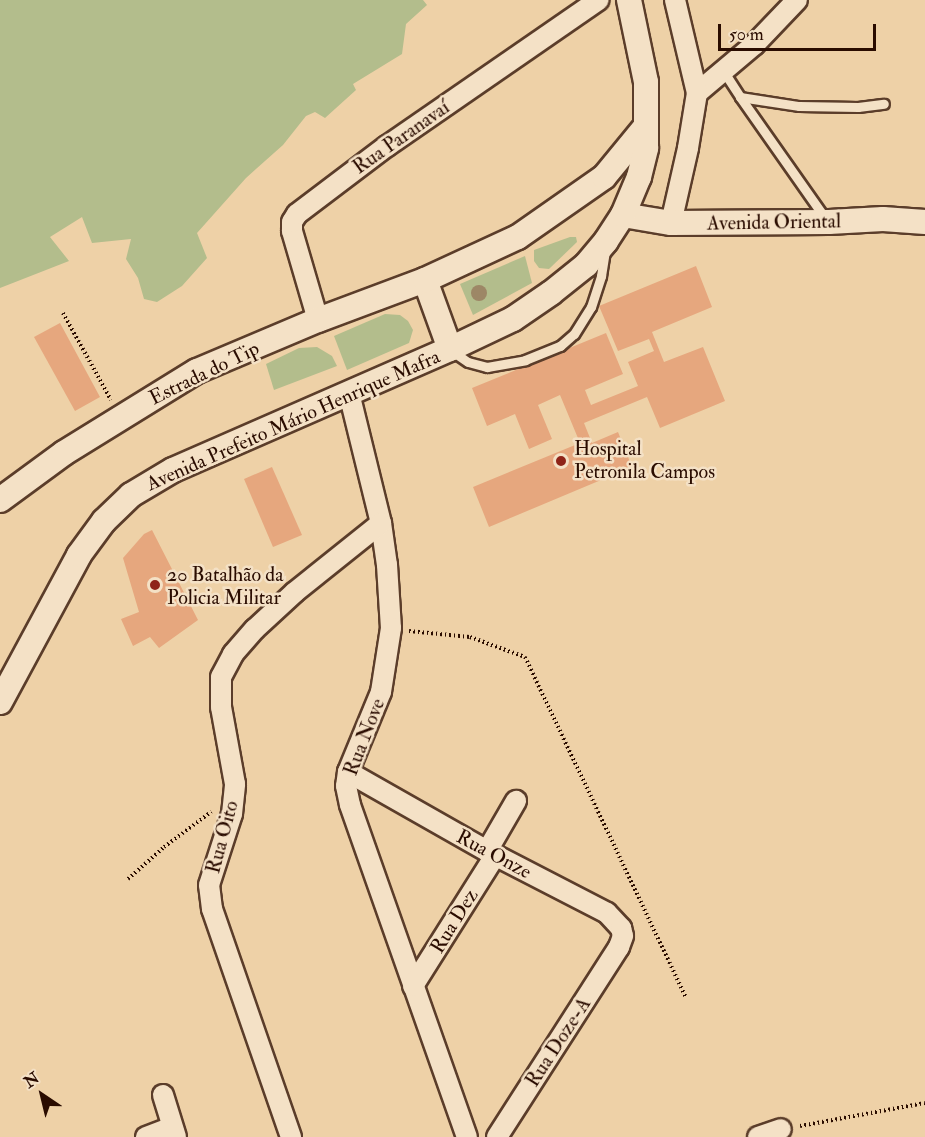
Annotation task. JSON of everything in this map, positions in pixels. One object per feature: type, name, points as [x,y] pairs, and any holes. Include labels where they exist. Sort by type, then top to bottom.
[{"type":"street","name":"Rua Paranavaí","points":[[318,320],[292,231],[292,222],[297,214],[387,146],[599,0]]},
{"type":"street","name":"Avenida Prefeito Mário Henrique Mafra","points":[[0,702],[79,555],[104,522],[131,495],[172,470],[450,349],[513,319],[586,265],[606,241],[623,214],[642,167],[646,148],[646,82],[629,0]]},
{"type":"street","points":[[671,223],[688,148],[697,93],[675,0]]},
{"type":"street","points":[[697,93],[724,72],[797,0]]},
{"type":"street","name":"Estrada do Tip","points":[[0,500],[64,453],[120,416],[197,371],[318,320],[425,280],[518,237],[557,212],[604,177],[645,127]]},
{"type":"street","name":"Avenida Oriental","points":[[623,214],[671,223],[829,222],[883,219],[925,222]]},
{"type":"street","points":[[425,280],[450,349]]},
{"type":"street","name":"Rua Nove","points":[[349,393],[381,523],[387,565],[390,628],[381,692],[348,772],[346,786],[350,805],[467,1137]]},
{"type":"street","name":"Rua Oito","points":[[291,1137],[212,909],[209,885],[232,814],[235,784],[221,707],[221,677],[233,654],[255,629],[295,592],[381,523]]},
{"type":"street","name":"Rua Onze","points":[[348,772],[491,853],[607,913],[621,928],[623,936],[619,947]]},
{"type":"street","name":"Rua Dez","points":[[413,986],[491,853],[516,801]]},
{"type":"street","name":"Rua Doze-A","points":[[497,1137],[619,947]]},
{"type":"street","points":[[146,1137],[174,1132],[163,1095]]},
{"type":"street","points":[[758,1137],[781,1129]]},
{"type":"lane","points":[[724,72],[740,98],[829,222]]},
{"type":"lane","points":[[740,98],[799,106],[858,107],[884,104]]},
{"type":"lane","points":[[450,349],[468,362],[487,367],[525,360],[560,346],[574,334],[591,307],[602,276],[606,241]]},
{"type":"path","points":[[63,313],[120,416]]},
{"type":"path","points":[[390,628],[470,637],[525,657],[686,997]]},
{"type":"path","points":[[128,879],[164,847],[234,795]]},
{"type":"path","points":[[781,1129],[925,1103]]},
{"type":"green space","points":[[0,0],[423,0],[427,5],[406,24],[402,54],[353,84],[356,90],[325,118],[315,112],[306,116],[283,145],[246,178],[197,233],[207,258],[182,286],[157,302],[144,299],[138,278],[126,259],[131,239],[92,243],[82,217],[50,237],[69,261],[0,288]]},
{"type":"green space","points":[[576,237],[577,242],[549,269],[539,268],[534,261],[534,250]]},
{"type":"green space","points":[[525,256],[532,283],[473,315],[460,284]]},
{"type":"green space","points":[[385,314],[400,315],[408,321],[413,330],[409,343],[347,370],[334,336]]},
{"type":"green space","points":[[317,347],[332,356],[337,366],[274,390],[266,364],[299,348]]},
{"type":"building","points":[[696,266],[712,307],[652,332],[664,362],[703,347],[725,401],[660,428],[647,397],[584,423],[592,443],[618,432],[632,467],[489,527],[473,487],[580,443],[560,395],[538,405],[552,439],[529,449],[515,414],[487,426],[472,388],[606,333],[623,374],[585,390],[591,405],[638,386],[628,362],[654,351],[649,339],[618,351],[599,306]]},
{"type":"building","points":[[60,323],[100,397],[75,411],[34,337]]},
{"type":"building","points":[[272,467],[302,535],[273,547],[244,479]]},
{"type":"building","name":"20 Batalhão da Policia Militar","points":[[152,530],[198,620],[159,648],[150,637],[133,646],[121,619],[139,612],[123,558],[144,534]]},
{"type":"place","name":"Hospital Petronila Campos","points":[[561,461]]},
{"type":"place","name":"20 Batalhão da Policia Militar","points":[[155,585]]}]
